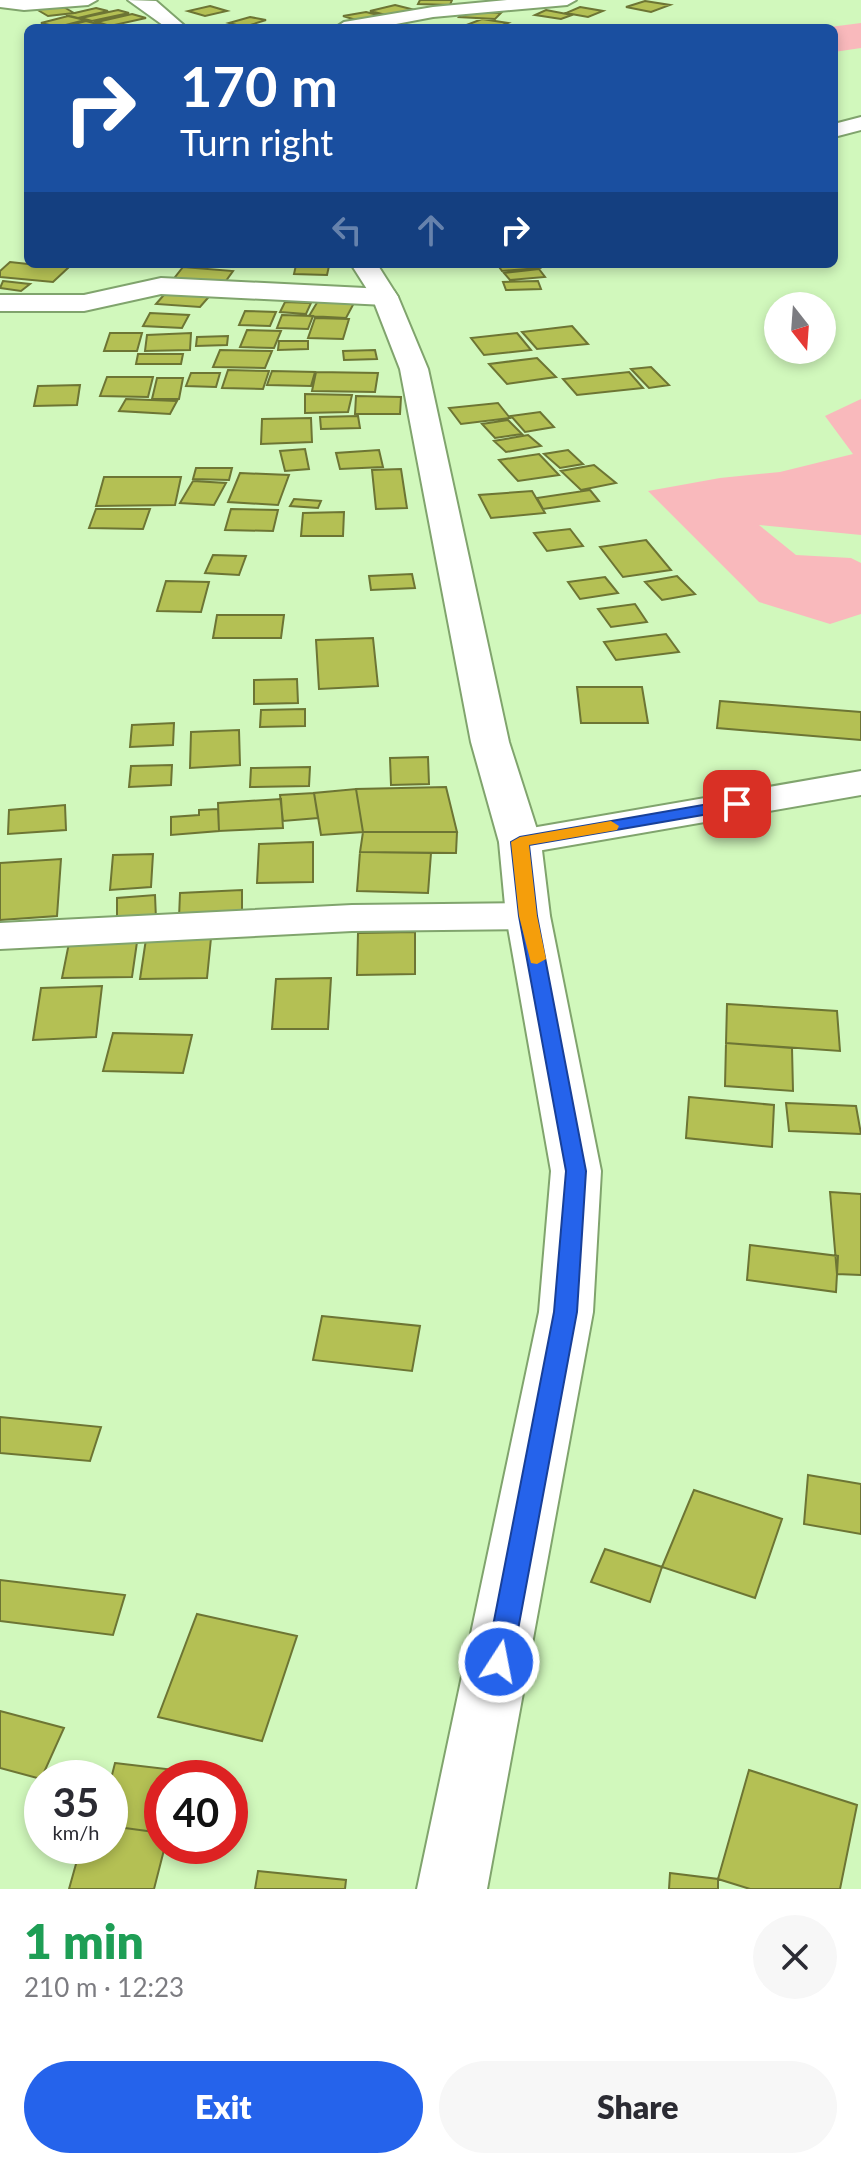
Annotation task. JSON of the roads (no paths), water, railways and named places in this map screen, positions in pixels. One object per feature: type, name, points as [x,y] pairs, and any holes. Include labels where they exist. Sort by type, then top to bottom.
[{"type":"street","points":[[0,2],[24,5],[88,0]]},
{"type":"street","points":[[137,0],[150,5],[173,24]]},
{"type":"street","points":[[365,24],[424,13],[567,0]]},
{"type":"street","points":[[838,130],[861,123]]},
{"type":"street","points":[[0,303],[84,303],[161,286],[374,281],[414,369],[490,742],[520,842],[528,916],[576,1171],[566,1312],[452,1889]]},
{"type":"street","points":[[520,842],[861,783]]},
{"type":"street","points":[[0,936],[352,918],[528,916]]}]
